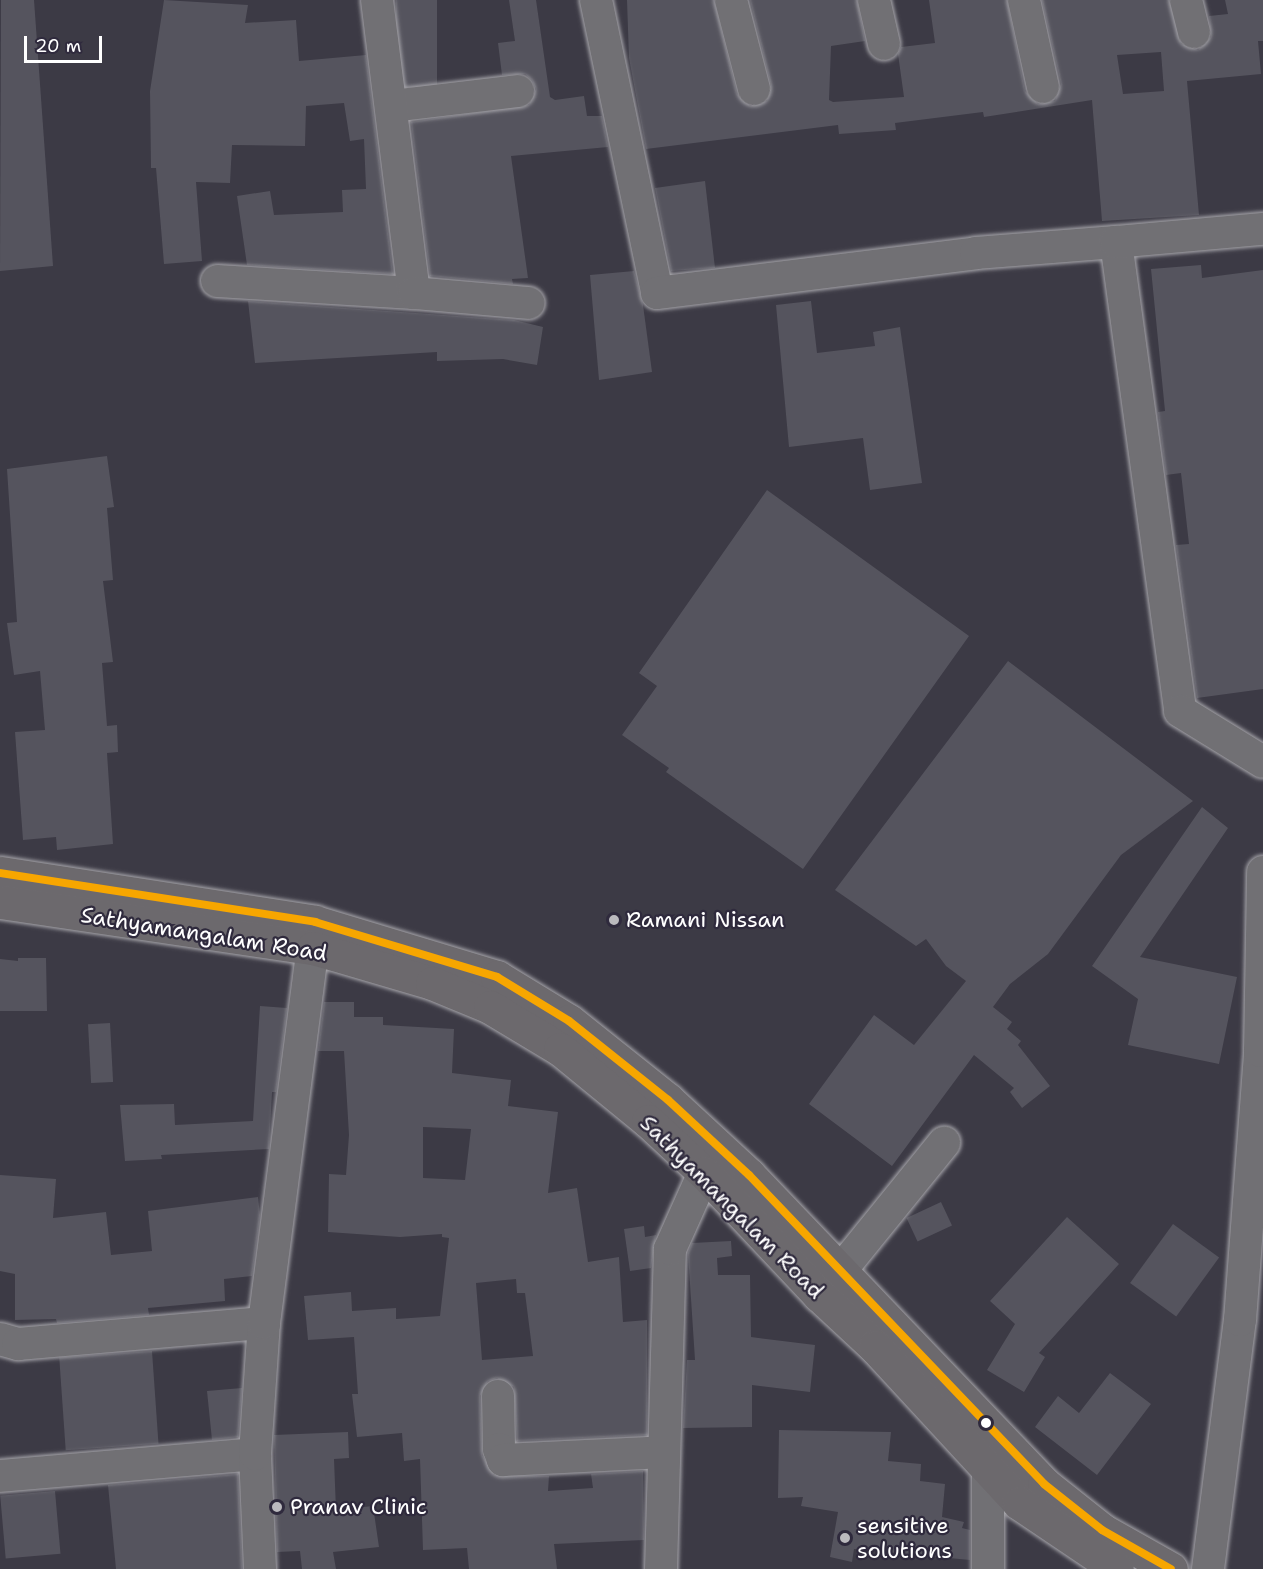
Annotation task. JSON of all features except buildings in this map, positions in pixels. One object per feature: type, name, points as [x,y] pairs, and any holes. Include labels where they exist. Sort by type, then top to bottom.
[{"type":"highway","points":[[0,873],[315,922],[497,977],[569,1021],[668,1100],[749,1175],[1044,1484],[1102,1530],[1172,1569]]},
{"type":"highway","name":"Sathyamangalam Road","points":[[0,902],[313,948],[432,983],[490,1007],[560,1049],[648,1120],[704,1173],[819,1295],[875,1347],[1019,1503],[1117,1569]]},
{"type":"street","points":[[377,0],[414,293]]},
{"type":"street","points":[[596,0],[657,293],[976,253],[1263,228]]},
{"type":"street","points":[[731,0],[754,89]]},
{"type":"street","points":[[874,0],[884,44]]},
{"type":"street","points":[[1024,0],[1043,87]]},
{"type":"street","points":[[1186,0],[1194,32]]},
{"type":"street","points":[[392,106],[518,91]]},
{"type":"street","points":[[1116,242],[1180,711],[1263,762]]},
{"type":"street","points":[[217,281],[414,293],[529,303]]},
{"type":"street","points":[[1208,1569],[1240,1320],[1260,1051],[1263,872]]},
{"type":"street","points":[[261,1569],[255,1454],[264,1323],[313,948]]},
{"type":"street","points":[[841,1270],[944,1143]]},
{"type":"street","points":[[661,1569],[670,1249],[704,1173]]},
{"type":"street","points":[[0,1339],[18,1344],[264,1323]]},
{"type":"street","points":[[498,1396],[499,1449],[503,1460],[664,1452]]},
{"type":"street","points":[[0,1476],[255,1454]]},
{"type":"street","points":[[988,1471],[988,1569]]},
{"type":"transit line","points":[[0,873],[315,922],[497,977],[569,1021],[668,1100],[749,1175],[1044,1484],[1102,1530],[1171,1569]]},
{"type":"place","name":"Ramani Nissan","points":[[614,920]]},
{"type":"place","name":"Pranav Clinic","points":[[277,1507]]},
{"type":"place","name":"sensitive solutions","points":[[845,1538]]}]
